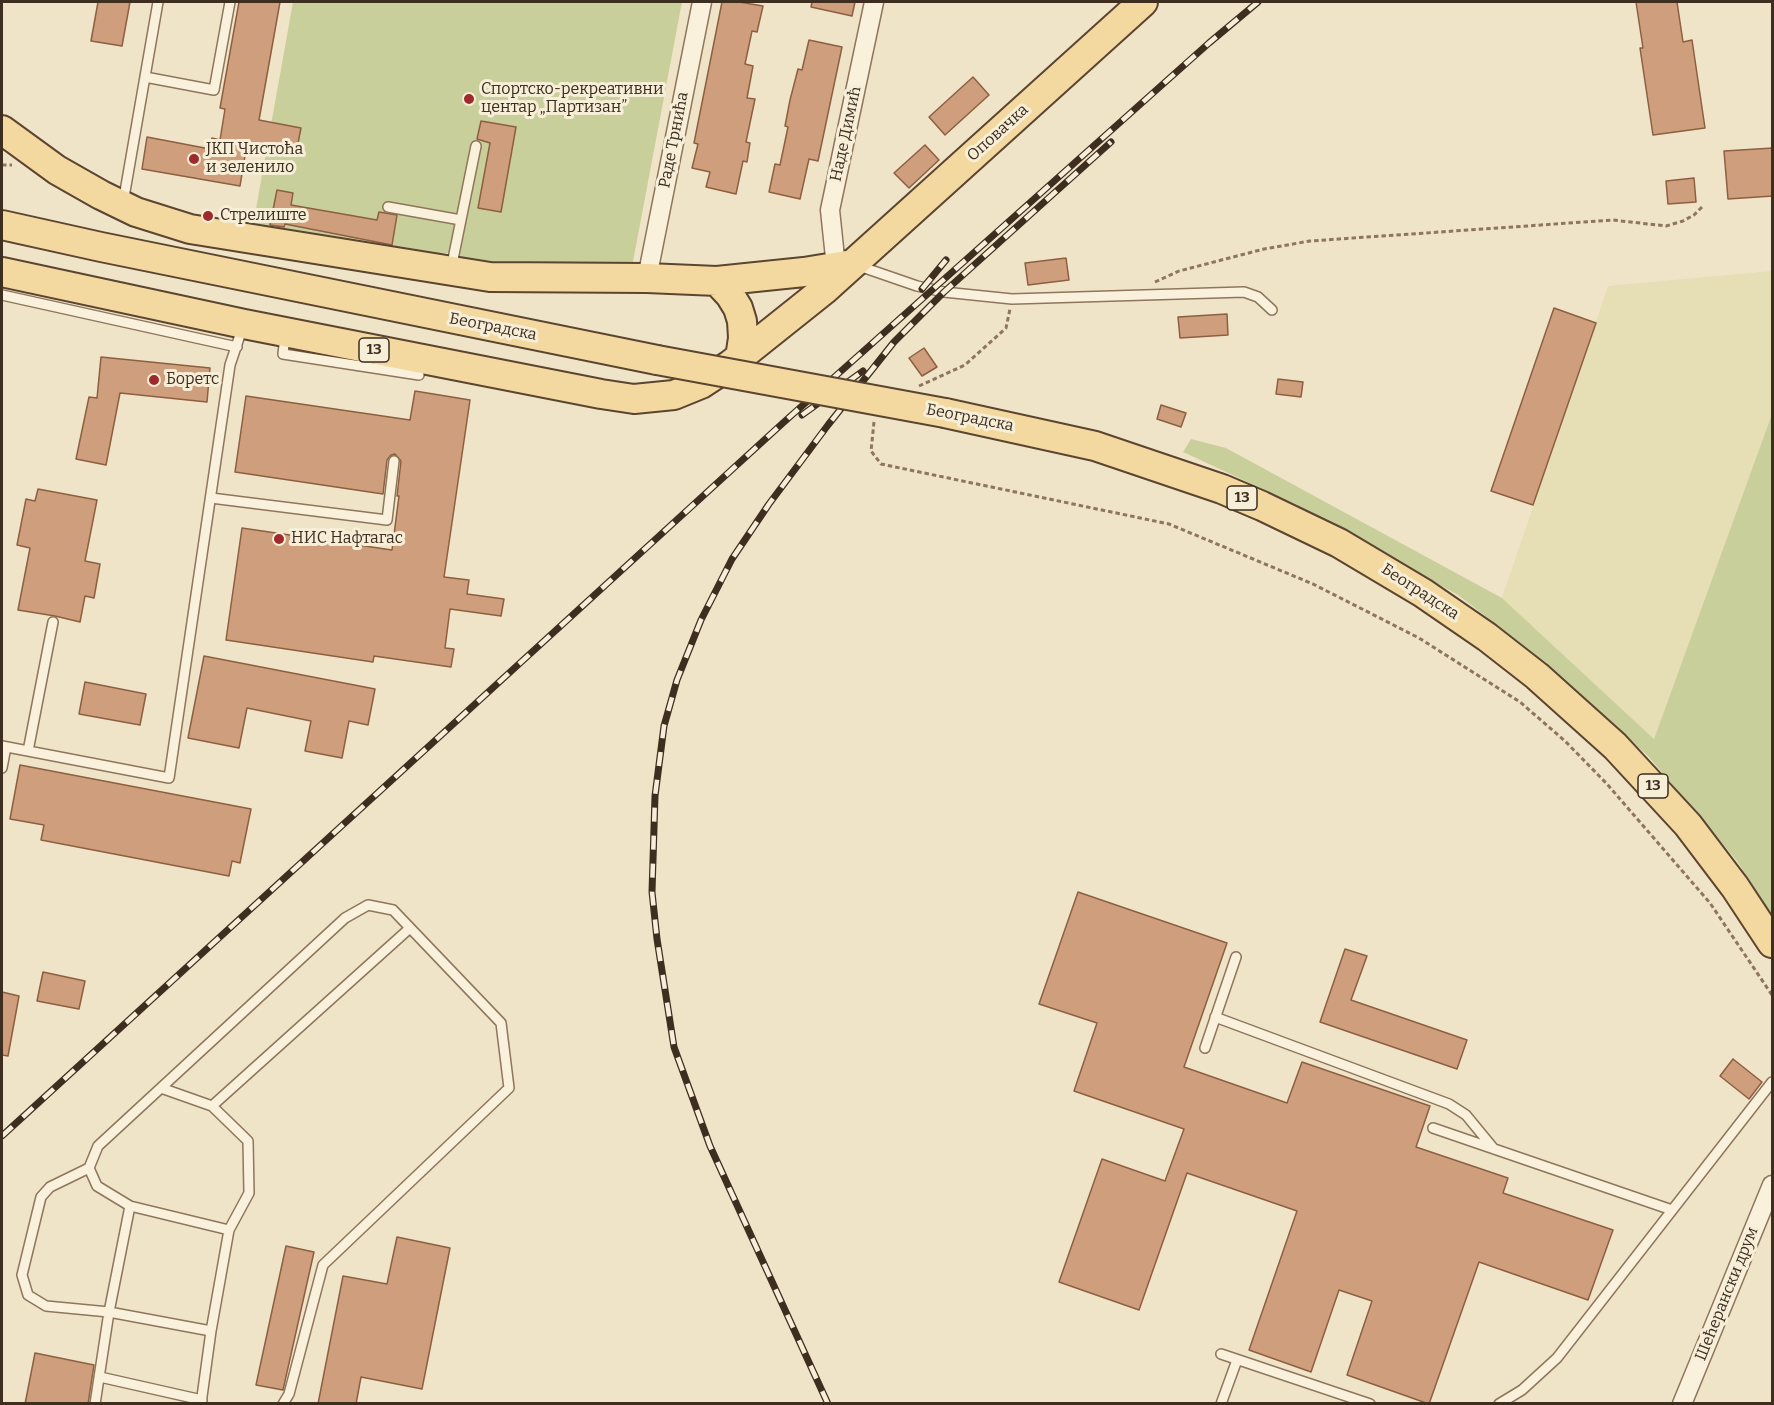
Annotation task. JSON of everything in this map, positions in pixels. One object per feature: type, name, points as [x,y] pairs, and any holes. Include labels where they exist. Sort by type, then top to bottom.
[{"type":"main road","name":"Оповачка","points":[[844,265],[1143,2]]},
{"type":"main road","points":[[2,130],[57,170],[122,205],[136,212],[190,229],[451,271],[490,277],[717,281],[804,272],[844,265]]},
{"type":"main road","name":"Београдска","points":[[2,225],[657,360],[945,412],[1095,446],[1222,489],[1339,543],[1423,593],[1515,658],[1615,746],[1664,797],[1735,887],[1773,943]]},
{"type":"main road","name":"13","points":[[2,272],[240,336],[286,332],[634,399],[674,395],[701,384],[740,358],[824,290],[844,265]]},
{"type":"main road","points":[[717,281],[738,308],[742,338],[740,358]]},
{"type":"street","name":"Раде Трнића","points":[[647,278],[702,2]]},
{"type":"street","name":"Наде Димић","points":[[844,265],[830,210],[874,2]]},
{"type":"street","name":"Шећерански друм","points":[[1682,1404],[1773,1185]]},
{"type":"lane","points":[[122,205],[158,2]]},
{"type":"lane","points":[[145,77],[214,90],[230,2]]},
{"type":"lane","points":[[451,271],[476,146]]},
{"type":"lane","points":[[388,207],[461,220]]},
{"type":"lane","points":[[844,265],[931,290],[1012,299],[1244,292],[1258,297],[1272,310]]},
{"type":"lane","points":[[2,295],[240,336],[230,365],[169,778],[4,746],[2,768]]},
{"type":"lane","points":[[286,332],[283,354],[419,375]]},
{"type":"lane","points":[[211,498],[387,520],[394,461]]},
{"type":"lane","points":[[28,751],[53,622]]},
{"type":"lane","points":[[211,1331],[109,1312],[46,1306],[28,1295],[22,1275],[41,1197],[50,1187],[89,1168],[98,1146],[345,918],[368,905],[393,910],[501,1023],[509,1088],[323,1265],[289,1394],[283,1404]]},
{"type":"lane","points":[[212,1106],[410,928]]},
{"type":"lane","points":[[1204,1048],[1236,957]]},
{"type":"lane","points":[[1215,1017],[1449,1104],[1466,1116],[1494,1149]]},
{"type":"lane","points":[[1499,1404],[1522,1390],[1557,1358],[1773,1082]]},
{"type":"lane","points":[[100,1377],[201,1402],[229,1230],[249,1193],[248,1141],[212,1106],[161,1088]]},
{"type":"lane","points":[[1433,1128],[1672,1210]]},
{"type":"lane","points":[[89,1168],[97,1186],[130,1206],[229,1230]]},
{"type":"lane","points":[[95,1404],[109,1312],[130,1206]]},
{"type":"lane","points":[[1221,1354],[1370,1404]]},
{"type":"lane","points":[[1221,1404],[1238,1360]]},
{"type":"path","points":[[1126,295],[1179,271],[1264,249],[1310,241],[1613,220],[1666,226],[1694,215],[1704,205]]},
{"type":"path","points":[[913,390],[965,365],[1006,328],[1012,299]]},
{"type":"path","points":[[879,416],[873,423],[871,451],[881,464],[1170,524],[1313,584],[1409,632],[1520,702],[1565,741],[1590,767],[1710,903],[1773,995]]},
{"type":"shaded area","points":[[1772,271],[1772,414],[1654,739],[1502,598],[1608,286]]},
{"type":"green space","name":"Спортско-рекреативни центар „Партизан”","points":[[293,2],[682,2],[631,272],[488,264],[447,253],[398,254],[252,231]]},
{"type":"green space","points":[[1772,414],[1772,916],[1737,861],[1648,756],[1518,641],[1458,595],[1297,505],[1183,452],[1191,439],[1226,448],[1502,598],[1654,739]]},
{"type":"building","points":[[98,2],[130,2],[122,46],[91,41]]},
{"type":"building","points":[[239,2],[280,2],[259,120],[301,128],[296,153],[247,144],[240,186],[142,169],[147,137],[210,149],[212,138],[220,140],[225,109],[220,108]]},
{"type":"building","points":[[722,2],[763,6],[757,32],[752,31],[745,64],[753,66],[747,98],[755,99],[746,142],[750,143],[747,162],[743,161],[736,194],[706,187],[710,172],[692,168],[698,144],[694,143]]},
{"type":"building","points":[[812,2],[855,2],[852,16],[811,7]]},
{"type":"building","points":[[1636,2],[1677,2],[1683,42],[1692,40],[1705,128],[1653,135],[1640,48],[1643,48]]},
{"type":"building","points":[[809,40],[842,47],[818,161],[809,159],[800,199],[769,192],[775,164],[780,165],[788,127],[785,126],[790,100],[798,69],[802,70]]},
{"type":"building","points":[[973,77],[989,95],[945,135],[929,117]]},
{"type":"building","points":[[481,121],[516,127],[501,212],[478,208],[490,143],[477,139]]},
{"type":"building","points":[[925,145],[939,160],[909,188],[894,173]]},
{"type":"building","points":[[1773,148],[1773,196],[1728,199],[1724,151]]},
{"type":"building","points":[[1694,178],[1696,202],[1668,204],[1666,181]]},
{"type":"building","points":[[277,190],[293,193],[291,205],[377,220],[379,212],[397,215],[392,245],[285,224],[284,227],[270,225]]},
{"type":"building","points":[[1066,258],[1069,280],[1028,285],[1025,263]]},
{"type":"building","points":[[1554,308],[1596,323],[1533,505],[1491,491]]},
{"type":"building","points":[[1227,314],[1228,335],[1180,338],[1178,317]]},
{"type":"building","points":[[924,348],[937,367],[922,376],[909,358]]},
{"type":"building","name":"Боретс","points":[[101,357],[210,368],[207,402],[120,393],[106,465],[76,459],[89,397],[97,398]]},
{"type":"building","points":[[1278,379],[1303,382],[1301,397],[1276,394]]},
{"type":"building","name":"НИС Нафтагас","points":[[415,391],[470,400],[444,577],[469,580],[467,594],[504,599],[501,616],[450,609],[445,648],[454,649],[451,667],[374,656],[373,662],[226,640],[242,528],[392,550],[399,496],[397,496],[401,461],[395,454],[387,460],[383,494],[235,472],[246,396],[410,420]]},
{"type":"building","points":[[1161,405],[1186,413],[1181,427],[1157,419]]},
{"type":"building","points":[[38,489],[97,500],[85,561],[100,564],[94,598],[85,596],[80,622],[18,610],[30,548],[17,545],[26,499],[35,501]]},
{"type":"building","points":[[204,656],[375,689],[368,725],[349,721],[342,758],[305,751],[311,721],[247,708],[239,748],[188,738]]},
{"type":"building","points":[[85,682],[146,694],[140,725],[79,714]]},
{"type":"building","points":[[20,765],[251,809],[240,863],[232,861],[229,876],[41,840],[44,825],[10,819]]},
{"type":"building","points":[[1078,892],[1227,943],[1184,1067],[1287,1103],[1302,1062],[1430,1106],[1416,1147],[1508,1178],[1503,1193],[1613,1230],[1588,1300],[1479,1262],[1429,1404],[1347,1375],[1372,1301],[1339,1290],[1311,1372],[1249,1350],[1297,1211],[1187,1173],[1139,1310],[1059,1282],[1102,1159],[1165,1181],[1184,1129],[1074,1091],[1097,1023],[1039,1004]]},
{"type":"building","points":[[1345,949],[1367,956],[1351,1000],[1467,1040],[1457,1069],[1320,1022]]},
{"type":"building","points":[[43,972],[85,981],[79,1009],[37,1001]]},
{"type":"building","points":[[2,992],[19,996],[8,1056],[2,1055]]},
{"type":"building","points":[[1733,1059],[1762,1082],[1749,1099],[1720,1076]]},
{"type":"building","points":[[397,1237],[450,1248],[422,1389],[361,1377],[356,1404],[318,1404],[343,1276],[387,1284]]},
{"type":"building","points":[[286,1246],[314,1252],[283,1390],[256,1385]]},
{"type":"building","points":[[35,1353],[94,1365],[88,1404],[25,1404]]},
{"type":"railway","points":[[2,1136],[784,422],[1209,43],[1258,2]]},
{"type":"railway","points":[[828,1404],[710,1146],[674,1047],[652,892],[655,796],[664,726],[677,680],[701,620],[732,559],[769,504],[828,425],[894,342],[944,292],[1111,142]]},
{"type":"railway","points":[[922,289],[946,260]]},
{"type":"railway","points":[[802,415],[863,371]]},
{"type":"place","name":"Спортско-рекреативни центар „Партизан”","points":[[469,99]]},
{"type":"place","name":"ЈКП Чистоћа и зеленило","points":[[194,159]]},
{"type":"place","name":"Стрелиште","points":[[208,216]]},
{"type":"place","name":"Боретс","points":[[154,380]]},
{"type":"place","name":"НИС Нафтагас","points":[[279,539]]}]
